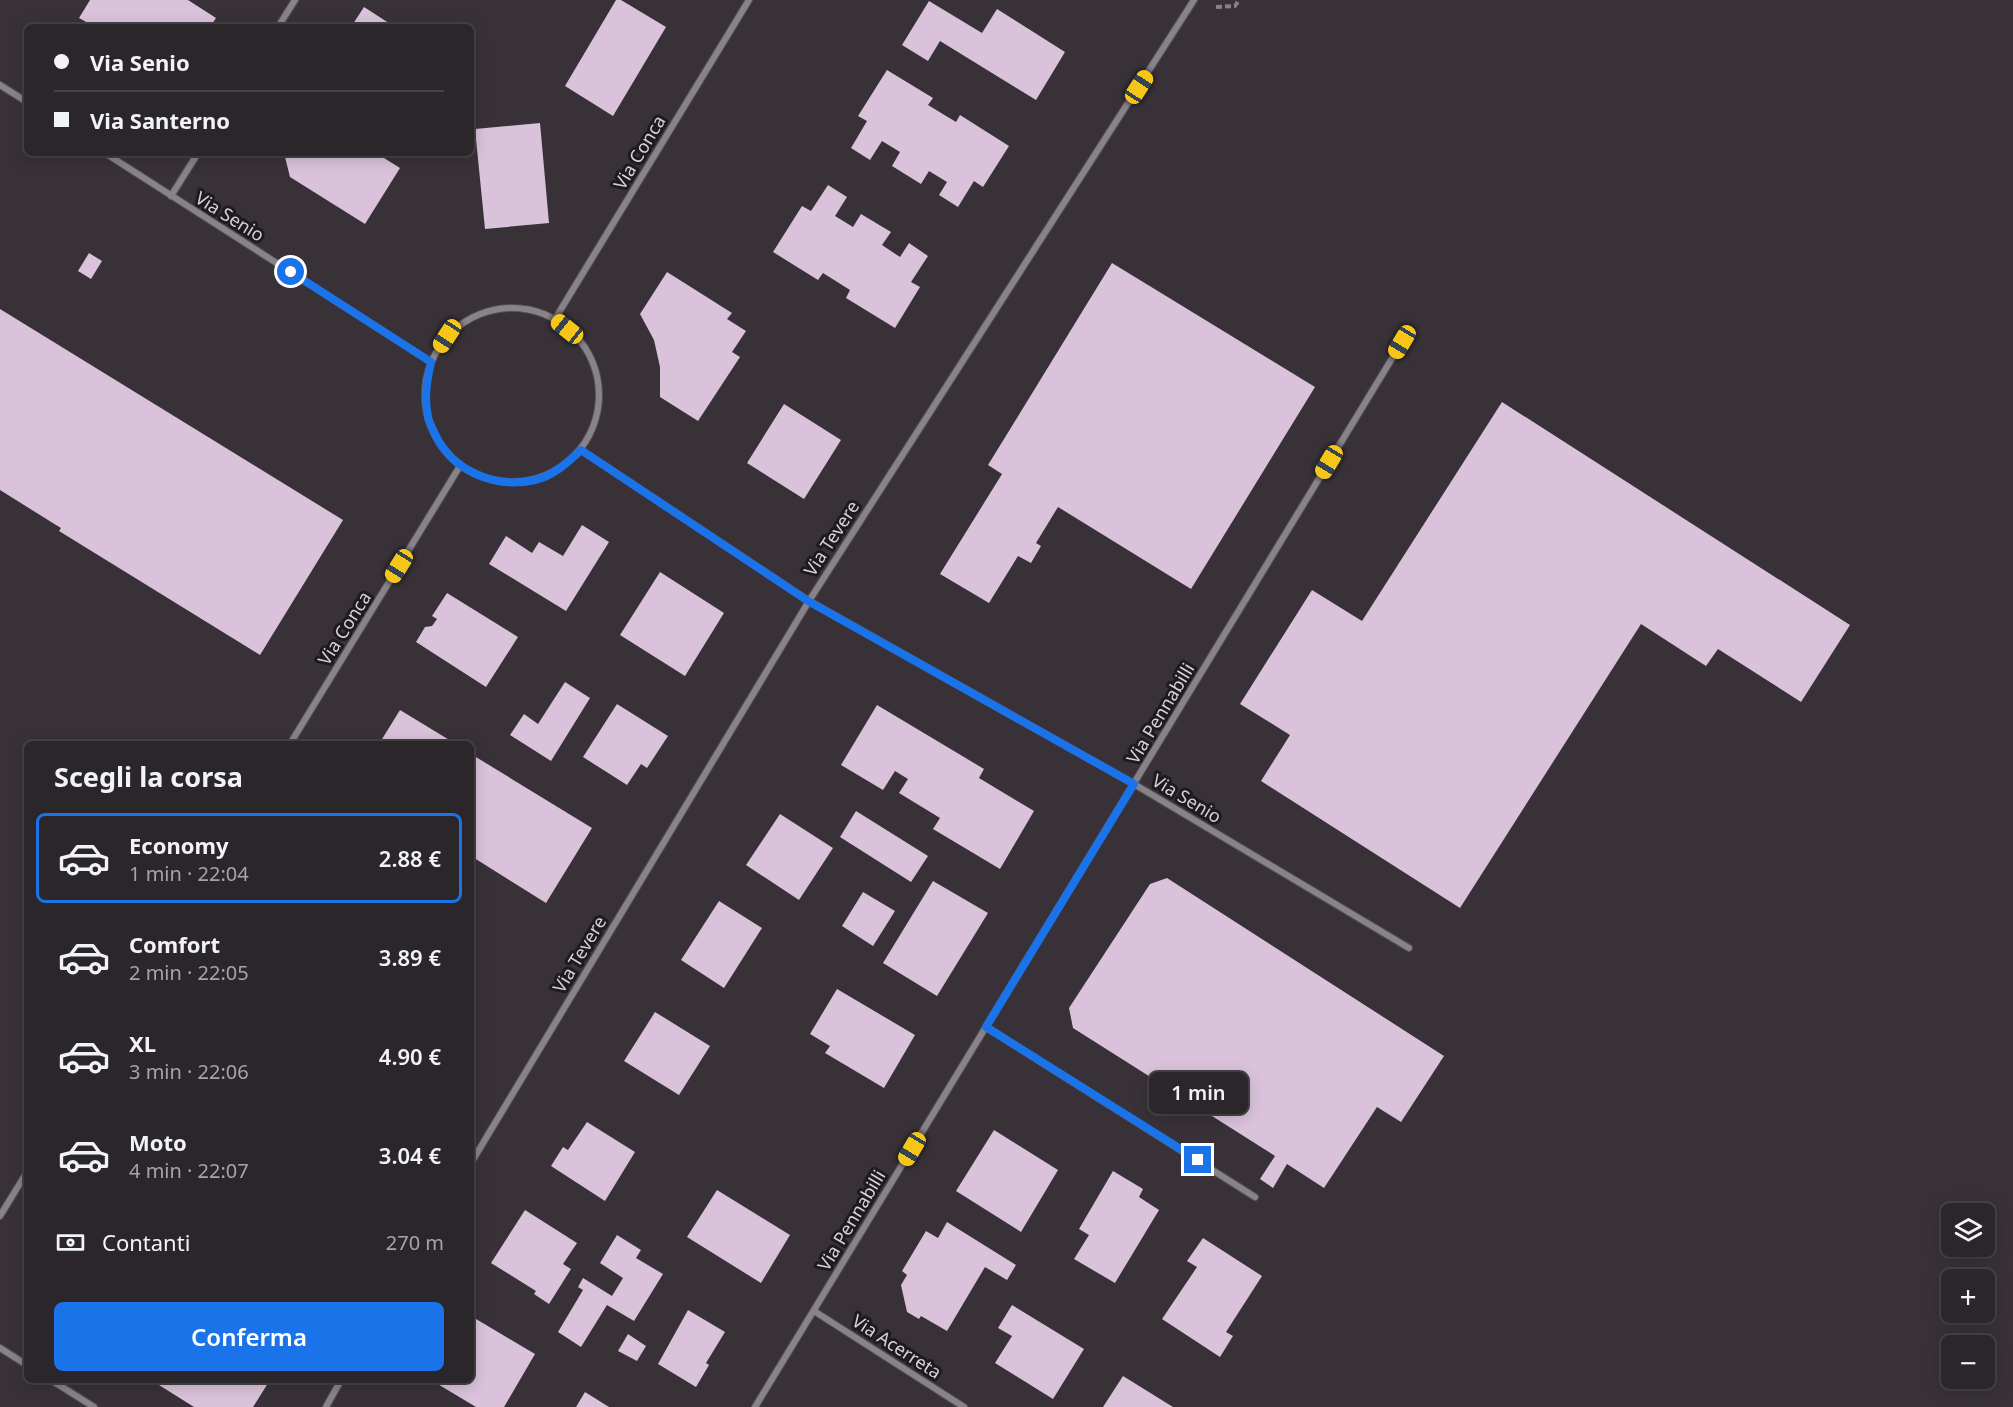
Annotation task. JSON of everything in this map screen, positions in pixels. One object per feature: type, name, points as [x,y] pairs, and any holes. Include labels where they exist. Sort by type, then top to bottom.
[{"type":"street","points":[[280,24],[295,0]]},
{"type":"street","name":"Via Conca","points":[[555,319],[749,0]]},
{"type":"street","name":"Via Tevere","points":[[474,1158],[808,601],[1194,0]]},
{"type":"street","points":[[0,85],[24,100]]},
{"type":"street","name":"Via Senio","points":[[110,156],[431,362]]},
{"type":"street","points":[[171,196],[196,156]]},
{"type":"street","points":[[498,309],[527,309],[555,319],[579,338],[594,364],[600,394],[595,424],[581,450],[561,468],[537,480],[502,482],[484,478],[460,466],[440,445],[428,419],[425,390],[431,362],[447,336],[470,318],[498,309]]},
{"type":"street","name":"Via Pennabilli","points":[[755,1407],[1402,342]]},
{"type":"street","name":"Via Senio","points":[[581,450],[808,601],[1134,784],[1409,948]]},
{"type":"street","name":"Via Conca","points":[[292,741],[460,466]]},
{"type":"street","points":[[986,1027],[1255,1197]]},
{"type":"street","points":[[0,1216],[24,1177]]},
{"type":"street","name":"Via Acerreta","points":[[814,1311],[964,1407]]},
{"type":"street","points":[[0,1348],[24,1363]]},
{"type":"street","points":[[56,1383],[94,1407]]},
{"type":"street","points":[[326,1407],[339,1383]]},
{"type":"building","points":[[90,0],[188,0],[216,18],[212,24],[87,24],[79,18]]},
{"type":"building","points":[[616,0],[621,0],[666,27],[613,116],[565,86]]},
{"type":"building","points":[[929,1],[982,33],[997,9],[1065,52],[1036,100],[940,41],[928,61],[902,45]]},
{"type":"building","points":[[364,7],[390,24],[353,24]]},
{"type":"building","points":[[887,70],[933,98],[928,105],[956,122],[960,115],[1009,146],[983,187],[974,181],[958,207],[939,195],[947,182],[929,171],[921,184],[892,166],[900,152],[882,141],[870,160],[851,148],[867,121],[858,116]]},
{"type":"building","points":[[540,123],[549,223],[485,229],[475,129]]},
{"type":"building","points":[[285,156],[381,156],[400,168],[365,224],[290,177]]},
{"type":"building","points":[[828,185],[847,197],[835,216],[853,227],[861,214],[891,232],[882,245],[900,257],[909,243],[928,256],[911,282],[920,287],[895,328],[846,298],[850,290],[823,273],[818,280],[773,252],[802,206],[811,211]]},
{"type":"building","points":[[89,253],[102,261],[91,279],[78,271]]},
{"type":"building","points":[[1112,263],[1315,387],[1191,589],[1058,507],[1036,543],[1041,546],[1031,563],[1018,556],[989,603],[940,574],[1002,474],[988,465]]},
{"type":"building","points":[[667,272],[732,313],[727,319],[746,331],[732,352],[740,357],[698,421],[660,397],[660,367],[654,340],[640,314]]},
{"type":"building","points":[[0,309],[343,520],[260,655],[59,531],[61,528],[0,490]]},
{"type":"building","points":[[1502,402],[1850,625],[1801,702],[1718,649],[1706,666],[1641,624],[1460,908],[1261,781],[1290,735],[1240,704],[1312,590],[1362,621]]},
{"type":"building","points":[[784,404],[841,440],[804,499],[747,463]]},
{"type":"building","points":[[582,525],[609,542],[566,611],[489,564],[506,536],[532,553],[539,542],[563,556]]},
{"type":"building","points":[[660,572],[724,613],[685,676],[620,635]]},
{"type":"building","points":[[447,593],[518,637],[486,687],[416,642],[425,627],[432,626],[437,619],[432,616]]},
{"type":"building","points":[[565,682],[590,698],[551,761],[510,735],[524,714],[538,724]]},
{"type":"building","points":[[617,704],[668,736],[647,768],[641,764],[627,785],[583,757]]},
{"type":"building","points":[[877,705],[984,769],[979,778],[1034,811],[1000,869],[933,829],[940,818],[899,793],[908,779],[895,771],[883,790],[841,765]]},
{"type":"building","points":[[400,710],[451,741],[381,741]]},
{"type":"building","points":[[474,756],[592,828],[546,903],[474,858]]},
{"type":"building","points":[[856,811],[928,856],[911,882],[840,837]]},
{"type":"building","points":[[780,814],[833,848],[799,900],[746,865]]},
{"type":"building","points":[[1167,878],[1444,1056],[1401,1122],[1377,1107],[1324,1188],[1287,1164],[1273,1188],[1260,1179],[1275,1156],[1073,1028],[1069,1008],[1150,884]]},
{"type":"building","points":[[933,881],[988,913],[937,996],[883,963]]},
{"type":"building","points":[[863,892],[895,911],[873,946],[842,926]]},
{"type":"building","points":[[719,901],[762,928],[724,988],[681,960]]},
{"type":"building","points":[[837,989],[915,1035],[884,1088],[825,1053],[830,1046],[810,1034]]},
{"type":"building","points":[[655,1012],[710,1046],[679,1095],[624,1061]]},
{"type":"building","points":[[587,1122],[635,1152],[605,1201],[551,1166],[563,1147],[568,1150]]},
{"type":"building","points":[[994,1130],[1058,1170],[1021,1232],[956,1191]]},
{"type":"building","points":[[1113,1171],[1143,1189],[1139,1197],[1159,1210],[1115,1283],[1074,1259],[1089,1235],[1079,1229]]},
{"type":"building","points":[[717,1190],[790,1235],[761,1283],[687,1237]]},
{"type":"building","points":[[525,1210],[577,1243],[563,1264],[571,1269],[549,1304],[534,1294],[536,1291],[491,1263]]},
{"type":"building","points":[[947,1222],[1016,1265],[1007,1280],[985,1267],[947,1331],[921,1316],[919,1319],[907,1312],[901,1285],[907,1275],[902,1271],[926,1231],[938,1238]]},
{"type":"building","points":[[617,1235],[641,1250],[636,1258],[663,1274],[634,1321],[607,1305],[581,1347],[558,1332],[583,1290],[578,1287],[583,1278],[612,1296],[623,1278],[600,1263]]},
{"type":"building","points":[[1203,1238],[1262,1276],[1226,1332],[1233,1336],[1220,1357],[1162,1319],[1197,1267],[1187,1261]]},
{"type":"building","points":[[1012,1305],[1084,1349],[1053,1399],[995,1363],[1012,1336],[998,1328]]},
{"type":"building","points":[[688,1310],[725,1332],[706,1363],[709,1365],[696,1387],[658,1364]]},
{"type":"building","points":[[474,1318],[535,1354],[504,1407],[476,1407],[436,1383],[474,1383]]},
{"type":"building","points":[[628,1334],[646,1346],[637,1361],[618,1351]]},
{"type":"building","points":[[1123,1376],[1173,1407],[1103,1407]]},
{"type":"building","points":[[156,1383],[268,1383],[253,1407],[194,1407]]},
{"type":"building","points":[[585,1392],[609,1407],[576,1407]]},
{"type":"route","points":[[291,272],[431,362],[425,390],[428,419],[440,445],[460,466],[484,478],[497,481],[510,483],[537,480],[561,468],[581,450],[808,601],[1134,784],[986,1027],[1198,1160]]}]
